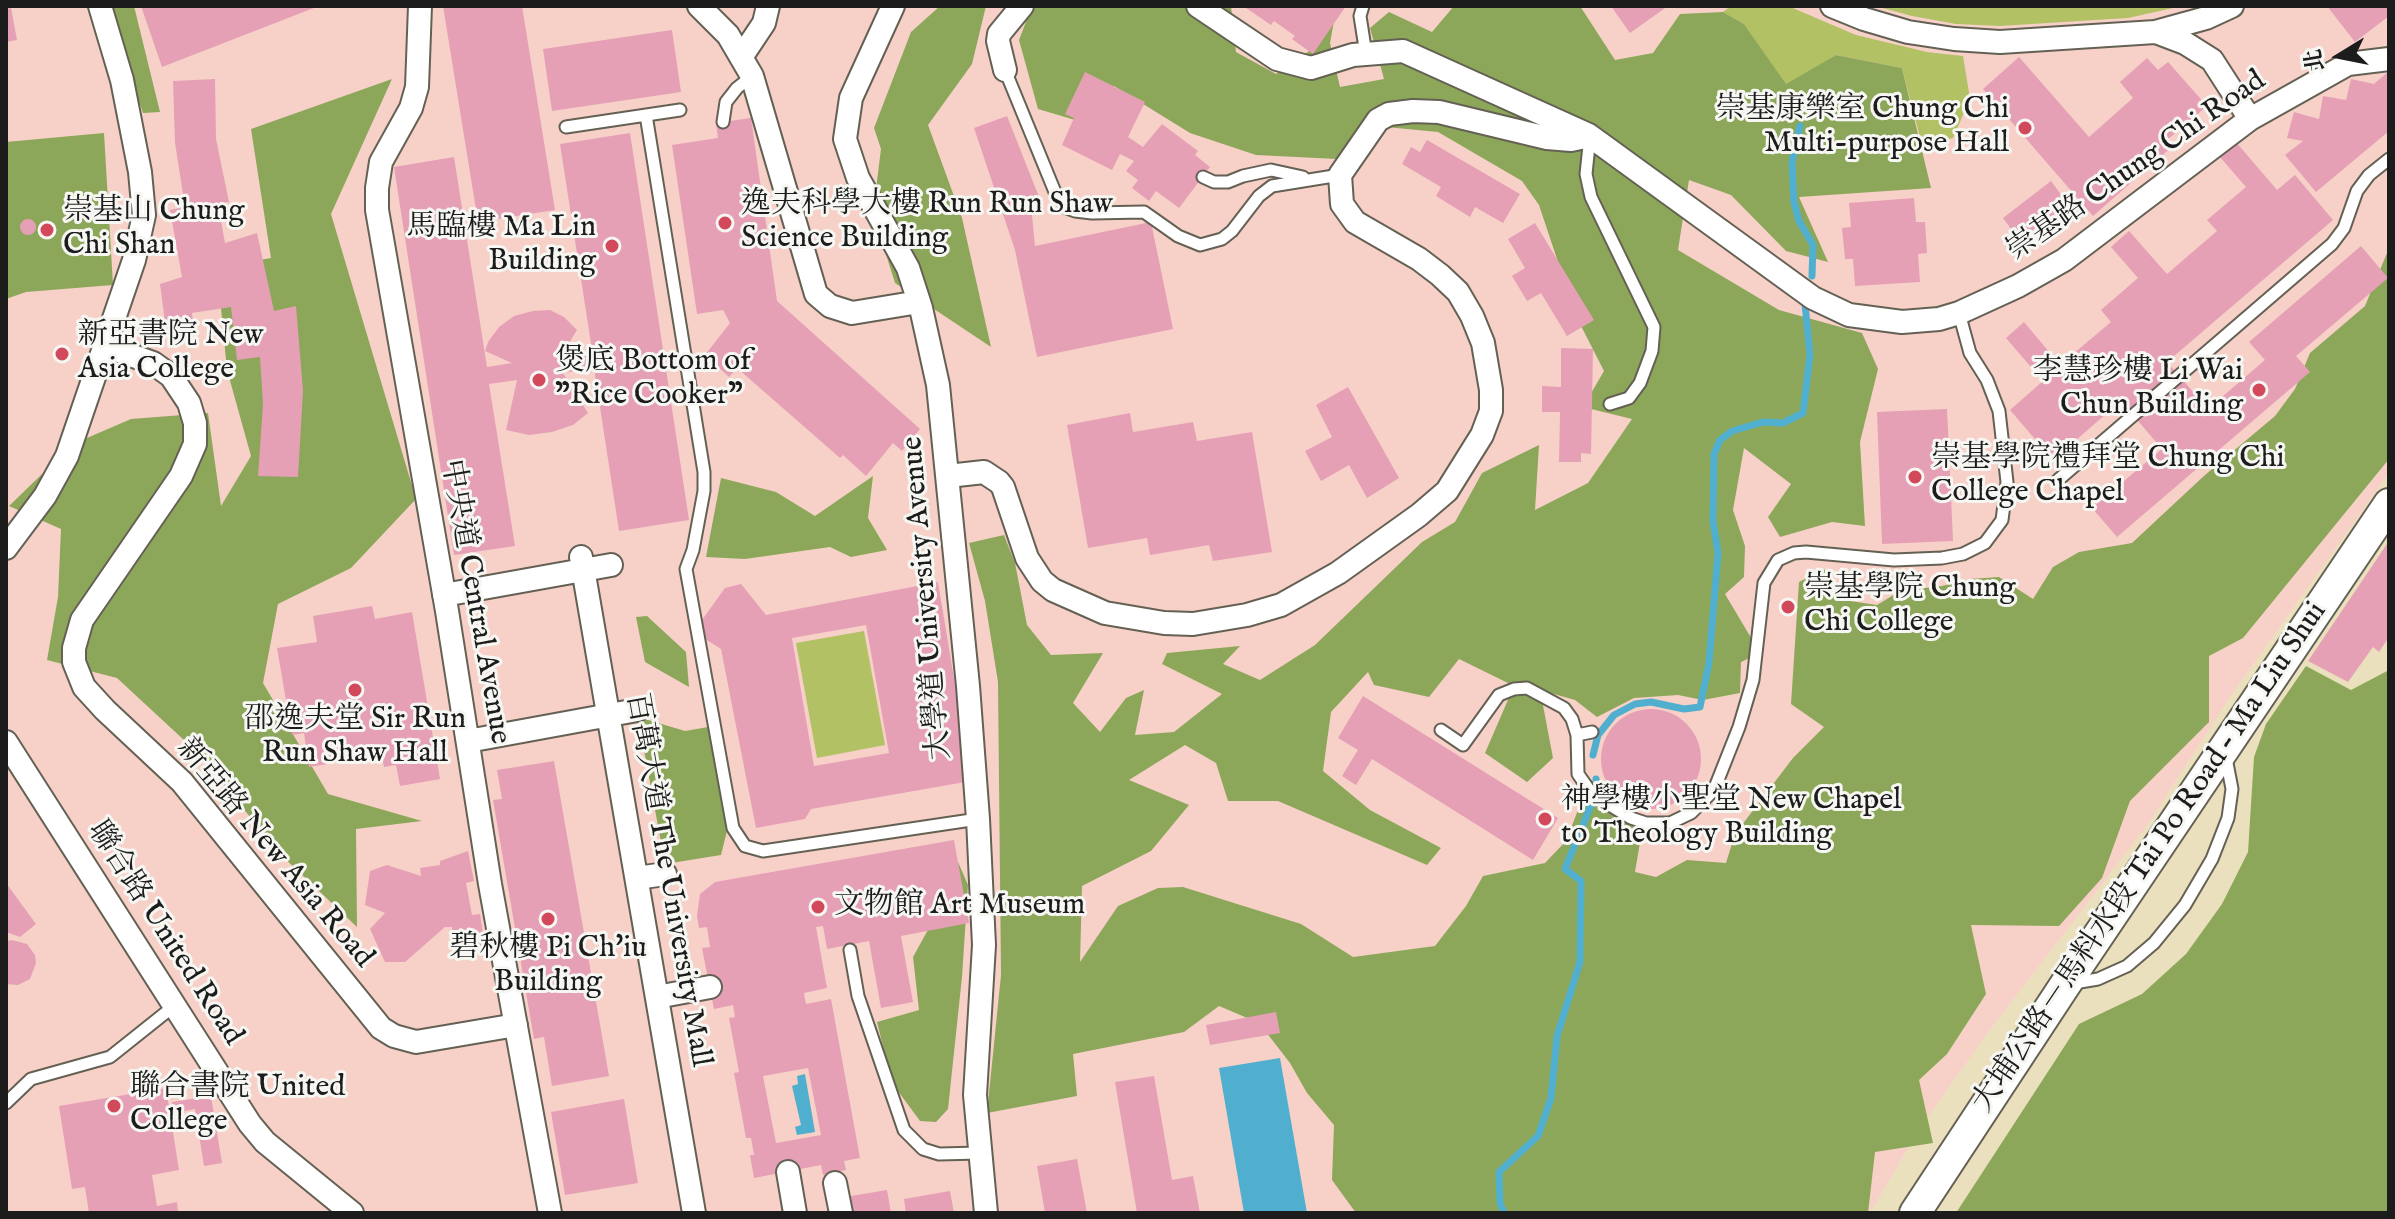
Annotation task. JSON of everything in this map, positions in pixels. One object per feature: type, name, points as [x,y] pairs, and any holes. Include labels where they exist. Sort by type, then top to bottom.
[{"type":"main road","name":"大埔公路－馬料水段 Tai Po Road – Ma Liu Shui","points":[[1915,1213],[2389,504]]},
{"type":"street","points":[[6,548],[45,496],[67,456],[134,260],[144,215],[140,172],[122,80],[100,6]]},
{"type":"street","name":"中央道 Central Avenue","points":[[420,6],[417,87],[411,108],[381,162],[377,210],[550,1213]]},
{"type":"street","points":[[699,6],[728,35],[752,76],[816,294],[830,306],[852,313],[919,302]]},
{"type":"street","points":[[742,56],[764,23],[768,6]]},
{"type":"street","name":"大學道 University Avenue","points":[[893,6],[851,98],[845,139],[851,163],[908,268],[937,376],[978,819],[984,945],[975,1095],[986,1213]]},
{"type":"street","points":[[1005,70],[998,41],[1005,25],[1022,6]]},
{"type":"street","name":"崇基路 Chung Chi Road","points":[[1198,6],[1277,59],[1308,68],[1353,55],[1403,51],[1590,136],[1793,285],[1834,309],[1866,319],[1902,322],[1939,319],[1959,313],[2018,286],[2064,260],[2250,119],[2348,64],[2389,59]]},
{"type":"street","points":[[1832,6],[1908,32],[2000,42],[2155,32],[2189,24],[2228,8]]},
{"type":"street","points":[[2212,60],[2211,31],[2228,8]]},
{"type":"street","points":[[2155,32],[2185,43],[2212,60],[2250,119]]},
{"type":"street","points":[[948,476],[974,472],[992,475],[1003,487],[1021,545],[1042,581],[1053,590],[1105,613],[1137,620],[1193,624],[1247,615],[1281,605],[1383,543],[1447,491],[1488,425],[1491,411],[1490,378],[1478,329],[1458,292],[1419,259],[1350,217],[1340,197],[1340,175],[1378,120],[1392,113],[1439,112],[1547,138],[1571,140],[1590,136]]},
{"type":"street","name":"新亞路 New Asia Road","points":[[105,346],[153,363],[171,376],[189,403],[195,423],[195,444],[181,476],[82,620],[74,648],[74,662],[84,687],[182,782],[381,1028],[394,1036],[416,1042],[516,1025]]},
{"type":"street","points":[[444,595],[582,563],[611,565]]},
{"type":"street","name":"百萬大道 The University Mall","points":[[582,563],[694,1213]]},
{"type":"street","points":[[468,741],[637,710]]},
{"type":"street","name":"聯合路 United Road","points":[[6,742],[250,1124],[265,1142],[352,1213]]},
{"type":"street","points":[[637,878],[665,874]]},
{"type":"street","points":[[657,997],[710,987]]},
{"type":"street","points":[[788,1172],[795,1213]]},
{"type":"street","points":[[835,1183],[841,1213]]},
{"type":"lane","points":[[1363,6],[1360,16],[1366,54]]},
{"type":"lane","points":[[1005,70],[1055,192],[1067,208],[1075,211],[1144,212],[1189,242],[1200,245],[1222,239],[1232,231],[1267,189],[1340,175]]},
{"type":"lane","points":[[723,122],[726,102],[752,76]]},
{"type":"lane","points":[[566,127],[680,110]]},
{"type":"lane","points":[[646,115],[704,472],[698,521],[686,569],[733,828],[745,846],[763,851],[978,819]]},
{"type":"lane","points":[[1590,136],[1586,160],[1591,197],[1654,327],[1652,351],[1640,383],[1629,398],[1610,404]]},
{"type":"lane","points":[[2058,480],[2332,244],[2344,228],[2357,191],[2369,175],[2389,159]]},
{"type":"lane","points":[[1203,177],[1214,182],[1228,182],[1271,170],[1312,179]]},
{"type":"lane","points":[[1441,730],[1463,745],[1499,695],[1527,688],[1564,708],[1572,719],[1577,735],[1578,774],[1592,794],[1631,818],[1657,824],[1681,819],[1709,798],[1739,727],[1753,680],[1764,583],[1778,560],[1806,552],[1919,560],[1963,554],[1985,543],[1995,531],[2005,508],[2007,482],[2001,429],[1994,396],[1970,353],[1959,313]]},
{"type":"lane","points":[[1577,735],[1592,732]]},
{"type":"lane","points":[[2065,985],[2098,979],[2127,966],[2154,943],[2185,905],[2212,859],[2228,818],[2232,789],[2224,749]]},
{"type":"lane","points":[[850,950],[858,996],[904,1130],[923,1149],[939,1154],[980,1153]]},
{"type":"lane","points":[[6,1103],[31,1079],[110,1057],[174,1006]]},
{"type":"shaded area","points":[[6,6],[2389,6],[2389,473],[2228,700],[2148,824],[1989,1031],[1920,1128],[1870,1213],[6,1213]]},
{"type":"green space","points":[[106,6],[134,6],[160,112],[143,113]]},
{"type":"green space","points":[[940,6],[986,6],[972,64],[928,125],[962,218],[991,347],[895,283],[873,213],[881,149],[874,128],[911,32]]},
{"type":"green space","points":[[1032,6],[1231,6],[1236,52],[1276,74],[1312,49],[1334,21],[1330,43],[1340,87],[1384,79],[1370,28],[1389,12],[1432,32],[1454,6],[1580,6],[1615,60],[1653,53],[1680,14],[1723,12],[1744,24],[1786,84],[1836,55],[1902,68],[1931,188],[1799,197],[1828,262],[1786,251],[1731,195],[1689,180],[1678,250],[1779,310],[1862,333],[1878,369],[1860,442],[1865,526],[1832,522],[1780,537],[1768,517],[1791,484],[1744,448],[1733,510],[1745,546],[1744,577],[1725,594],[1760,653],[1741,662],[1740,693],[1703,700],[1678,695],[1634,698],[1597,717],[1575,700],[1547,692],[1542,700],[1553,758],[1527,782],[1485,753],[1514,686],[1459,659],[1429,697],[1374,685],[1368,672],[1331,712],[1323,771],[1370,810],[1441,848],[1427,865],[1278,801],[1228,801],[1216,763],[1185,745],[1129,780],[1189,805],[1151,851],[1082,886],[1080,962],[1118,906],[1158,888],[1183,887],[1301,924],[1353,957],[1435,946],[1466,906],[1483,876],[1545,863],[1566,841],[1590,779],[1644,819],[1635,872],[1656,877],[1687,860],[1726,863],[1735,834],[1793,758],[1824,727],[1791,704],[1799,582],[1824,569],[1850,601],[1877,605],[1900,591],[1999,577],[2033,599],[2053,567],[2079,552],[2132,543],[2275,416],[2295,389],[2310,353],[2365,306],[2387,253],[2389,238],[2389,459],[2243,638],[2209,656],[2209,722],[2130,801],[2102,878],[2059,926],[1971,925],[1986,994],[1947,1054],[1919,1080],[1933,1143],[1875,1152],[1868,1213],[1356,1213],[1332,1180],[1334,1125],[1307,1093],[1290,1063],[1259,1023],[1219,1006],[1184,1032],[1073,1054],[1077,1096],[987,1113],[1001,975],[998,682],[985,601],[969,543],[1004,535],[1015,563],[1027,625],[1051,655],[1103,653],[1073,703],[1100,732],[1126,698],[1144,690],[1135,735],[1174,732],[1222,694],[1162,664],[1167,653],[1240,646],[1223,664],[1260,680],[1315,645],[1422,542],[1455,522],[1482,473],[1539,445],[1535,510],[1588,483],[1632,419],[1583,407],[1604,371],[1576,316],[1539,205],[1522,181],[1438,132],[1386,127],[1337,159],[1256,155],[1190,133],[1114,86],[1075,120],[1038,109],[1019,40]]},
{"type":"green space","points":[[1731,6],[1788,6],[1856,35],[1927,52],[1963,56],[1970,99],[1953,138],[1922,145],[1902,68],[1836,55],[1786,85],[1744,24],[1723,12]]},
{"type":"green space","points":[[1875,6],[2182,6],[2128,18],[2000,26],[1956,24]]},
{"type":"green space","points":[[392,79],[331,214],[416,499],[351,568],[278,604],[263,683],[328,794],[422,821],[356,829],[357,927],[281,855],[198,753],[117,678],[47,660],[58,597],[61,529],[9,506],[73,444],[131,419],[208,413],[221,506],[251,456],[227,370],[217,267],[271,258],[251,129]]},
{"type":"green space","points":[[104,133],[113,285],[26,292],[6,299],[6,142]]},
{"type":"green space","points":[[873,476],[868,518],[887,550],[851,557],[830,547],[745,559],[706,557],[721,478],[776,492],[815,516]]},
{"type":"green space","points":[[647,616],[686,652],[689,687],[645,662],[636,617]]},
{"type":"green space","points":[[864,631],[885,745],[817,758],[796,643]]},
{"type":"green space","points":[[2306,666],[2351,690],[2389,670],[2389,1213],[1956,1213],[2079,1024],[2142,994],[2186,954],[2222,904],[2248,852],[2254,757],[2266,724]]},
{"type":"green space","points":[[638,717],[685,731],[708,727],[727,831],[721,855],[665,864]]},
{"type":"green space","points":[[958,862],[968,885],[948,1109],[936,1122],[920,1121],[892,1083],[877,1022],[919,1010],[913,957]]},
{"type":"water","points":[[1280,1058],[1307,1213],[1244,1213],[1219,1068]]},
{"type":"water","points":[[805,1074],[815,1132],[797,1135],[795,1127],[801,1125],[792,1086],[798,1084],[797,1076]]},
{"type":"building","points":[[141,6],[319,6],[162,67]]},
{"type":"building","points":[[443,6],[522,6],[555,210],[478,222]]},
{"type":"building","points":[[1346,6],[1313,54],[1292,39],[1295,36],[1274,21],[1271,25],[1246,8]]},
{"type":"building","points":[[1611,6],[1668,6],[1630,33]]},
{"type":"building","points":[[2327,6],[2389,6],[2389,16],[2355,42]]},
{"type":"building","points":[[11,8],[17,40],[6,42],[6,9]]},
{"type":"building","points":[[672,30],[681,92],[552,111],[543,49]]},
{"type":"building","points":[[2019,57],[2089,137],[2133,98],[2120,82],[2147,58],[2158,70],[2168,62],[2207,106],[2167,140],[2173,146],[2093,216],[1983,89]]},
{"type":"building","points":[[2389,71],[2389,131],[2316,192],[2285,155],[2303,141],[2287,138],[2294,112],[2319,119],[2323,96],[2346,100],[2351,79],[2374,84]]},
{"type":"building","points":[[1085,72],[1145,102],[1128,137],[1143,147],[1162,124],[1198,151],[1195,155],[1210,167],[1179,208],[1156,191],[1149,201],[1132,188],[1138,180],[1126,171],[1134,161],[1120,154],[1112,170],[1062,145],[1074,118],[1065,114]]},
{"type":"building","points":[[215,79],[216,139],[229,202],[218,204],[225,243],[257,233],[274,311],[296,306],[303,391],[298,477],[258,476],[263,404],[260,357],[237,360],[231,307],[192,313],[194,332],[167,337],[160,284],[182,277],[170,210],[185,207],[175,143],[173,81]]},
{"type":"building","points":[[1007,116],[1045,212],[1032,215],[1035,246],[1151,222],[1173,329],[1037,357],[1015,250],[974,128]]},
{"type":"building","name":"逸夫科學大樓 Run Run Shaw Science Building","points":[[751,118],[777,301],[920,429],[902,451],[893,443],[866,476],[843,455],[840,458],[737,368],[729,377],[705,355],[730,323],[723,310],[697,314],[672,145],[718,138],[716,123]]},
{"type":"building","points":[[630,133],[689,520],[619,531],[594,368],[563,373],[588,413],[573,425],[552,432],[529,435],[506,430],[517,380],[489,384],[515,546],[454,555],[394,167],[454,157],[487,367],[512,363],[485,351],[488,342],[499,327],[514,316],[533,311],[550,310],[564,317],[577,330],[561,356],[592,350],[560,144]]},
{"type":"building","points":[[1427,140],[1520,194],[1503,223],[1475,207],[1470,217],[1436,196],[1441,187],[1402,164],[1411,147],[1420,152]]},
{"type":"building","points":[[2236,142],[2277,190],[2295,175],[2333,220],[2167,362],[2208,409],[2265,360],[2249,342],[2361,246],[2388,278],[2296,356],[2310,372],[2117,537],[2092,508],[2162,449],[2121,401],[2053,460],[2010,410],[2043,381],[2006,338],[2024,322],[2060,365],[2111,322],[2101,310],[2138,278],[2111,247],[2129,231],[2167,274],[2217,231],[2207,220],[2246,187],[2220,157]]},
{"type":"building","points":[[2051,181],[2068,204],[2019,240],[2003,218]]},
{"type":"building","points":[[1914,198],[1916,222],[1925,222],[1927,253],[1918,254],[1920,282],[1855,286],[1853,259],[1845,259],[1842,228],[1851,227],[1849,203]]},
{"type":"building","points":[[28,219],[34,221],[34,233],[28,235],[22,233],[20,227],[22,221]]},
{"type":"building","points":[[1535,223],[1594,320],[1567,336],[1541,293],[1527,301],[1512,276],[1525,268],[1508,239]]},
{"type":"building","points":[[1561,348],[1593,349],[1591,454],[1581,453],[1581,462],[1559,462],[1560,412],[1542,412],[1542,386],[1561,387]]},
{"type":"building","points":[[1348,387],[1399,478],[1367,498],[1349,465],[1321,481],[1305,451],[1332,437],[1316,405]]},
{"type":"building","name":"崇基學院禮拜堂 Chung Chi College Chapel","points":[[1947,409],[1953,541],[1882,544],[1877,412]]},
{"type":"building","points":[[1130,413],[1133,432],[1193,422],[1197,441],[1252,432],[1272,552],[1213,561],[1209,545],[1150,555],[1147,538],[1088,548],[1067,425]]},
{"type":"building","points":[[2389,541],[2389,637],[2379,652],[2373,647],[2348,682],[2308,661]]},
{"type":"building","points":[[938,582],[971,781],[811,809],[805,819],[756,828],[721,649],[702,637],[702,620],[725,588],[741,584],[766,615]],"holes":[[[866,625],[889,753],[814,766],[792,638]]]},
{"type":"building","name":"邵逸夫堂 Sir Run Run Shaw Hall","points":[[372,606],[375,619],[412,612],[440,779],[400,786],[396,765],[384,767],[382,755],[309,767],[304,733],[292,735],[277,648],[317,642],[313,616]]},
{"type":"building","points":[[1363,696],[1558,818],[1533,860],[1372,759],[1356,785],[1342,776],[1358,750],[1338,738]]},
{"type":"building","points":[[1651,709],[1679,717],[1693,731],[1701,759],[1693,787],[1679,801],[1651,809],[1623,801],[1609,787],[1601,759],[1609,731],[1623,717]]},
{"type":"building","name":"碧秋樓 Pi Ch'iu Building","points":[[554,761],[609,1076],[552,1086],[544,1037],[534,1039],[493,800],[502,799],[497,770]]},
{"type":"building","points":[[954,840],[969,923],[901,936],[913,1002],[881,1008],[869,941],[827,949],[823,926],[816,927],[827,988],[804,993],[806,1004],[831,999],[860,1158],[844,1161],[846,1170],[823,1175],[821,1165],[754,1178],[751,1138],[746,1138],[734,1073],[739,1072],[729,1018],[735,1017],[733,1005],[714,1009],[702,948],[710,947],[707,927],[699,928],[697,916],[700,894],[715,882]],"holes":[[[808,1068],[821,1135],[776,1143],[763,1076]]]},
{"type":"building","points":[[468,851],[474,881],[466,883],[472,915],[480,914],[485,947],[455,946],[452,927],[445,927],[405,962],[385,962],[370,929],[385,913],[365,905],[370,871],[387,865],[421,876],[420,868],[440,865],[440,861]]},
{"type":"building","points":[[6,883],[36,924],[20,937],[6,932]]},
{"type":"building","points":[[6,941],[27,944],[35,955],[36,963],[30,979],[18,985],[6,984]]},
{"type":"building","points":[[1276,1012],[1280,1033],[1210,1045],[1206,1025]]},
{"type":"building","points":[[1154,1076],[1172,1180],[1193,1176],[1200,1213],[1137,1213],[1115,1082]]},
{"type":"building","points":[[166,1088],[179,1170],[152,1175],[157,1206],[177,1202],[178,1213],[89,1213],[85,1187],[72,1189],[59,1106]]},
{"type":"building","points":[[211,1096],[222,1163],[204,1166],[195,1109],[174,1113],[172,1102]]},
{"type":"building","points":[[624,1099],[638,1183],[565,1195],[551,1112]]},
{"type":"building","points":[[1077,1159],[1087,1213],[1045,1213],[1037,1166]]},
{"type":"building","points":[[887,1190],[891,1213],[848,1213],[845,1197]]},
{"type":"building","points":[[950,1191],[954,1213],[906,1213],[904,1199]]},
{"type":"waterway","points":[[1800,126],[1792,162],[1794,202],[1799,221],[1813,245],[1812,276]]},
{"type":"waterway","points":[[1593,755],[1598,735],[1614,715],[1635,704],[1651,702],[1684,709],[1700,707],[1709,663],[1718,553],[1713,521],[1714,454],[1720,440],[1732,431],[1763,422],[1783,423],[1803,413],[1810,355],[1805,304]]},
{"type":"waterway","points":[[1596,779],[1598,790]]},
{"type":"waterway","points":[[1504,1213],[1500,1203],[1499,1172],[1538,1136],[1551,1098],[1557,1036],[1580,962],[1581,881],[1565,869],[1591,805]]},
{"type":"place","name":"崇基康樂室 Chung Chi Multi-purpose Hall","points":[[2025,128]]},
{"type":"place","name":"逸夫科學大樓 Run Run Shaw Science Building","points":[[725,223]]},
{"type":"place","name":"崇基山 Chung Chi Shan","points":[[47,230]]},
{"type":"place","name":"馬臨樓 Ma Lin Building","points":[[612,246]]},
{"type":"place","name":"新亞書院 New Asia College","points":[[62,354]]},
{"type":"place","name":"煲底 Bottom of \"Rice Cooker\"","points":[[539,380]]},
{"type":"place","name":"李慧珍樓 Li Wai Chun Building","points":[[2259,390]]},
{"type":"place","name":"崇基學院禮拜堂 Chung Chi College Chapel","points":[[1915,477]]},
{"type":"place","name":"崇基學院 Chung Chi College","points":[[1788,607]]},
{"type":"place","name":"邵逸夫堂 Sir Run Run Shaw Hall","points":[[355,690]]},
{"type":"place","name":"神學樓小聖堂 New Chapel to Theology Building","points":[[1545,819]]},
{"type":"place","name":"文物館 Art Museum","points":[[818,907]]},
{"type":"place","name":"碧秋樓 Pi Ch'iu Building","points":[[548,919]]},
{"type":"place","name":"聯合書院 United College","points":[[114,1106]]}]
